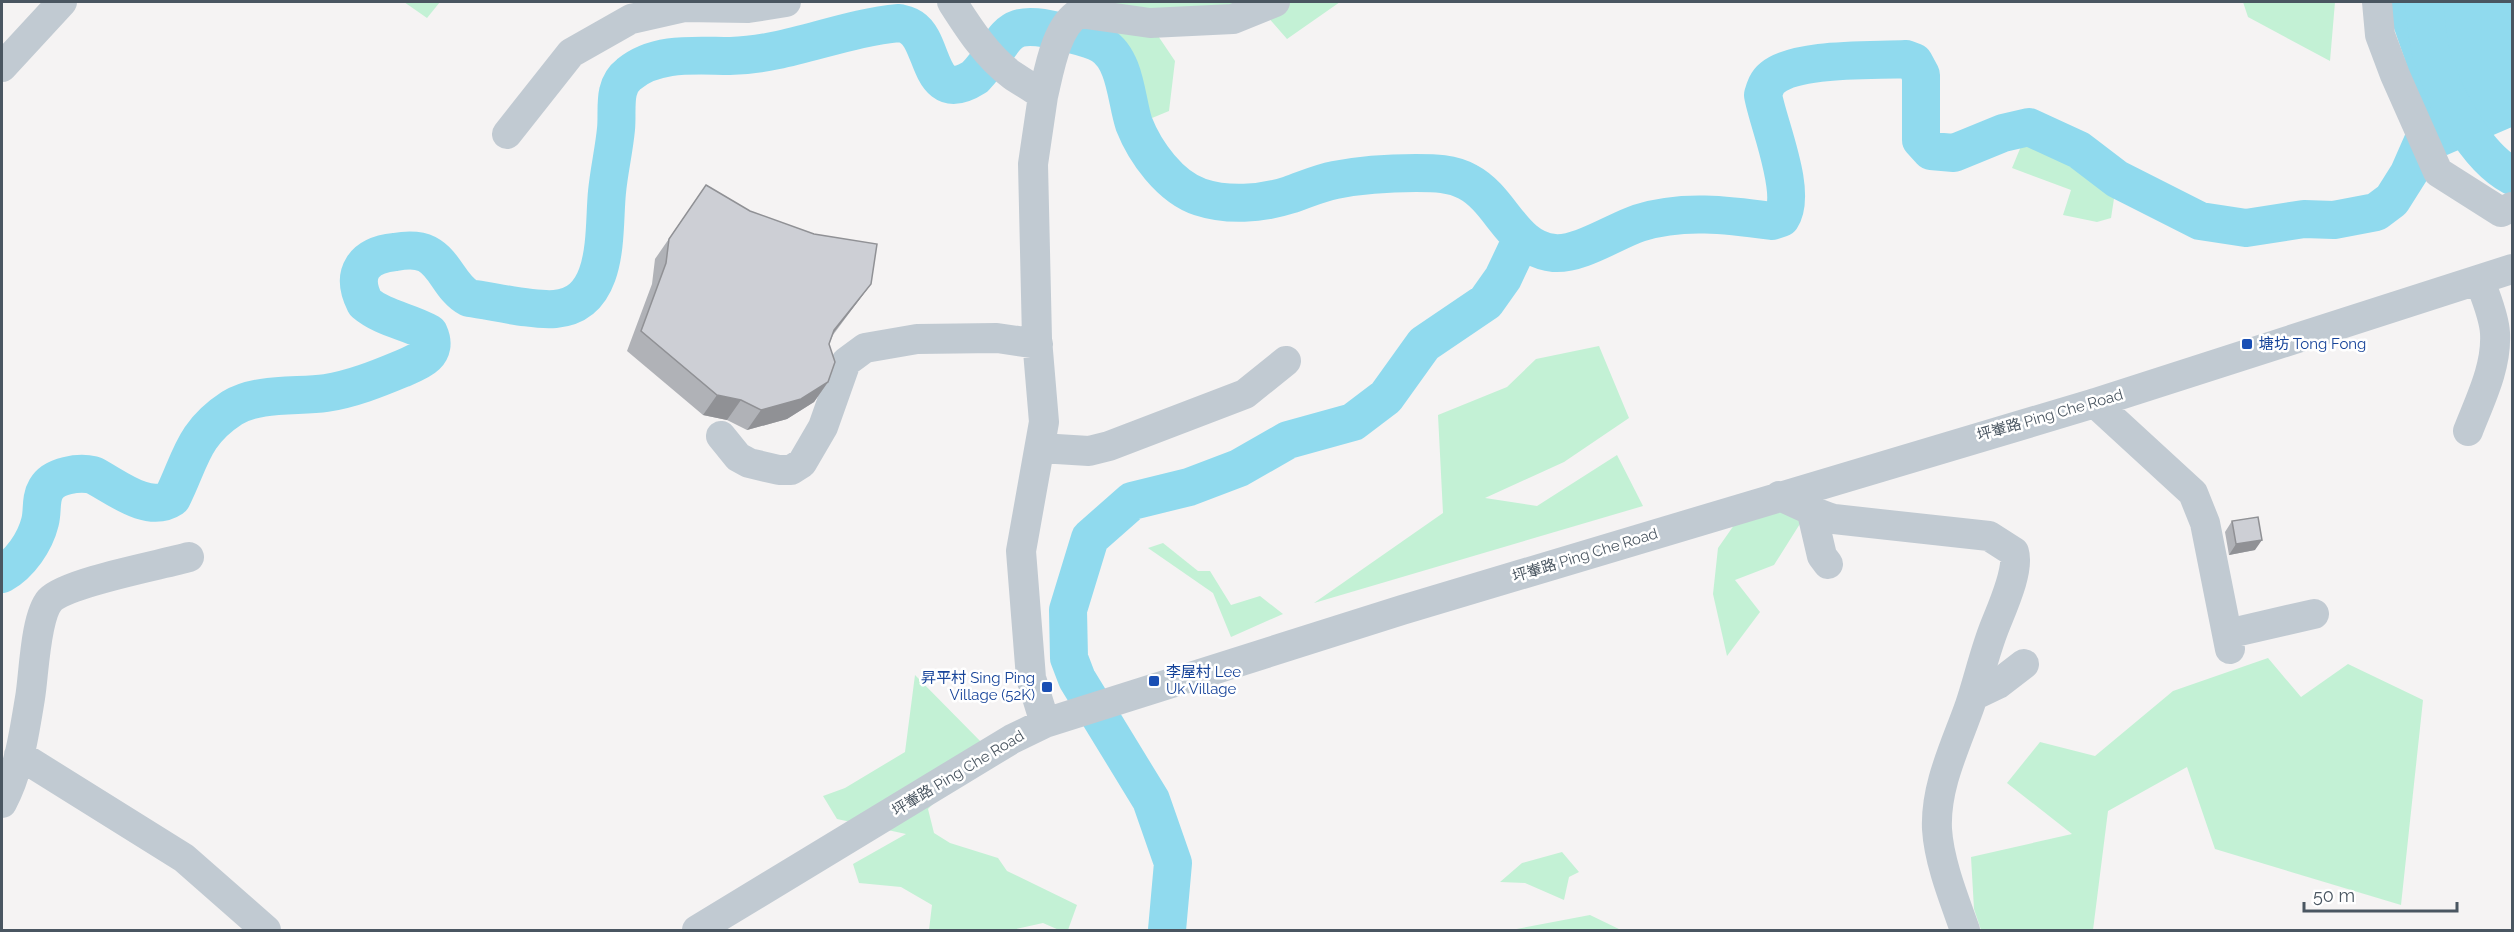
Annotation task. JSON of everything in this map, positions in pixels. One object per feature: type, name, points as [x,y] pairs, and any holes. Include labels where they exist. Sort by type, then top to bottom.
[{"type":"street","points":[[2,67],[62,2]]},
{"type":"street","points":[[507,134],[571,52],[631,19],[684,7],[748,8],[786,2]]},
{"type":"street","points":[[1051,721],[1031,678],[1021,551],[1044,422],[1038,344],[1033,164],[1043,96],[1054,54],[1069,18],[1085,13],[1150,23],[1233,19],[1275,2]]},
{"type":"street","points":[[2377,2],[2380,34],[2395,75],[2438,172],[2501,212],[2512,207]]},
{"type":"street","points":[[957,10],[973,34],[1005,67],[1043,96]]},
{"type":"street","name":"坪輋路 Ping Che Road","points":[[703,929],[1012,738],[1051,721],[1259,654],[1779,496],[2096,403],[2512,269]]},
{"type":"street","points":[[2468,430],[2488,381],[2494,351],[2495,333],[2480,280]]},
{"type":"street","points":[[721,436],[738,457],[749,463],[779,470],[791,470],[802,463],[823,427],[846,362],[865,348],[917,339],[997,338],[1038,344]]},
{"type":"street","points":[[1040,448],[1089,451],[1109,446],[1245,394],[1286,361]]},
{"type":"street","points":[[2096,403],[2193,493],[2205,523],[2229,642],[2314,614]]},
{"type":"street","points":[[1779,496],[1794,501],[1812,513],[1834,519],[1989,536],[2014,552],[2014,571],[1973,696],[1951,752],[1940,796],[1937,828],[1965,930]]},
{"type":"street","points":[[1812,513],[1822,556],[1828,564]]},
{"type":"street","points":[[2,803],[13,781],[20,755],[42,616],[50,600],[70,588],[189,557]]},
{"type":"street","points":[[1973,696],[1998,684],[2024,664]]},
{"type":"street","points":[[20,755],[184,858],[266,930]]},
{"type":"green space","points":[[404,2],[440,2],[427,18]]},
{"type":"green space","points":[[1071,2],[1340,2],[1287,39],[1261,9],[1150,24],[1175,61],[1169,111],[1135,125],[1125,82],[1116,61],[1103,45],[1075,35]]},
{"type":"green space","points":[[2243,2],[2335,2],[2330,61],[2248,17]]},
{"type":"green space","points":[[2029,127],[2079,150],[2117,179],[2111,218],[2097,222],[2063,215],[2071,190],[2012,168]]},
{"type":"green space","points":[[1599,346],[1629,418],[1564,462],[1485,498],[1537,506],[1617,455],[1643,506],[1314,603],[1443,513],[1438,415],[1507,387],[1536,359]]},
{"type":"green space","points":[[1780,507],[1803,519],[1774,565],[1735,580],[1760,612],[1727,656],[1713,594],[1718,548],[1739,518]]},
{"type":"green space","points":[[1163,543],[1198,571],[1210,571],[1231,605],[1260,596],[1283,614],[1231,637],[1213,593],[1148,548]]},
{"type":"green space","points":[[2268,658],[2301,697],[2348,664],[2423,700],[2401,905],[2215,849],[2187,767],[2108,811],[2093,930],[1981,930],[1974,909],[1971,857],[2072,834],[2007,783],[2040,742],[2095,756],[2173,691]]},
{"type":"green space","points":[[915,675],[987,748],[928,809],[934,833],[950,843],[998,858],[1007,871],[1077,905],[1068,930],[1059,930],[1043,923],[1012,930],[929,930],[932,905],[901,887],[859,883],[853,864],[906,834],[837,819],[823,796],[845,788],[905,752]]},
{"type":"green space","points":[[1562,852],[1579,872],[1569,877],[1564,900],[1525,883],[1500,882],[1522,863]]},
{"type":"green space","points":[[1590,915],[1621,930],[1511,930]]},
{"type":"water","points":[[2387,2],[2512,2],[2512,127],[2447,155],[2436,150],[2388,11]]},
{"type":"building","points":[[706,185],[750,211],[814,234],[877,244],[871,284],[834,330],[829,344],[835,362],[828,382],[801,399],[761,410],[741,400],[717,395],[641,331],[666,263],[669,239]]},
{"type":"building","points":[[2258,517],[2262,540],[2236,544],[2232,521]]},
{"type":"waterway","points":[[2424,2],[2432,56],[2444,89],[2474,140],[2498,167],[2512,176]]},
{"type":"waterway","points":[[2,574],[9,570],[31,545],[38,530],[44,493],[55,480],[74,474],[93,475],[142,501],[163,502],[172,498],[200,438],[208,428],[232,408],[254,399],[326,393],[345,389],[392,373],[425,357],[431,347],[429,333],[380,313],[365,303],[359,283],[360,274],[363,267],[375,257],[407,250],[427,254],[469,298],[524,307],[555,309],[573,304],[586,294],[595,280],[604,245],[607,192],[620,85],[629,74],[640,67],[665,58],[730,56],[772,51],[857,30],[899,23],[911,27],[919,36],[940,79],[949,84],[960,84],[975,77],[1010,33],[1029,27],[1045,28],[1090,39],[1110,52],[1121,70],[1134,124],[1145,146],[1169,177],[1200,197],[1221,202],[1256,202],[1278,198],[1345,178],[1396,173],[1443,174],[1462,179],[1480,190],[1517,234],[1540,250],[1554,253],[1575,250],[1639,223],[1672,216],[1705,214],[1772,221],[1781,218],[1785,207],[1784,176],[1763,95],[1766,85],[1772,78],[1784,71],[1817,63],[1906,59],[1914,62],[1921,75],[1921,140],[1931,151],[1954,153],[2003,133],[2029,127],[2079,150],[2117,179],[2200,221],[2246,228],[2304,219],[2334,220],[2376,212],[2392,200],[2409,173],[2427,132],[2447,119]]},
{"type":"waterway","points":[[1167,930],[1173,863],[1151,800],[1077,679],[1069,658],[1068,610],[1090,538],[1132,501],[1189,487],[1239,468],[1288,440],[1353,422],[1386,397],[1424,344],[1486,302],[1503,278],[1521,240]]},
{"type":"place","name":"塘坊 Tong Fong","points":[[2247,344]]},
{"type":"place","name":"李屋村 Lee Uk Village","points":[[1154,681]]},
{"type":"place","name":"昇平村 Sing Ping Village (52K)","points":[[1047,687]]}]
